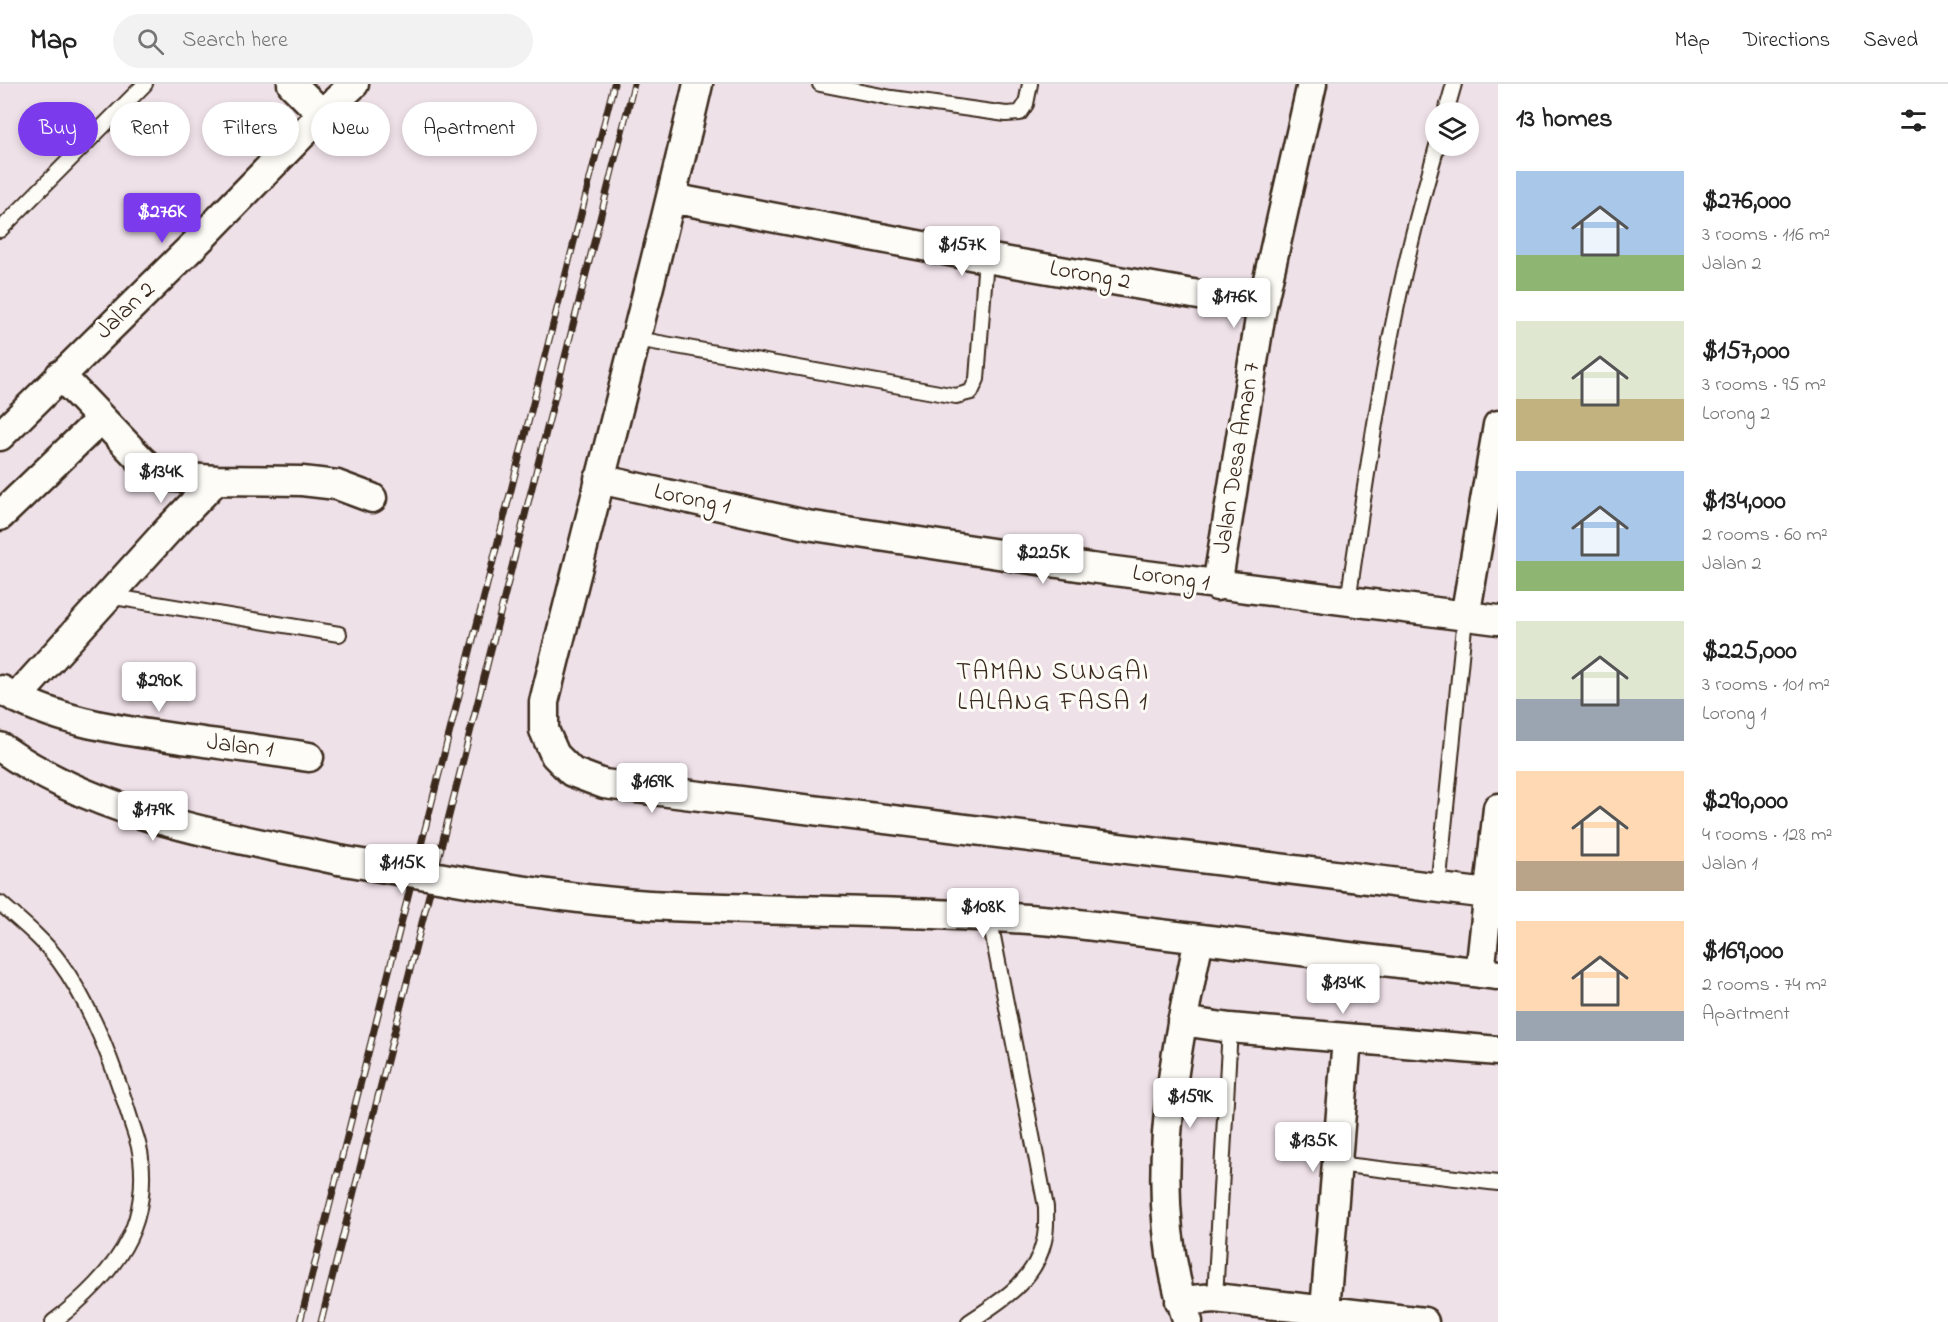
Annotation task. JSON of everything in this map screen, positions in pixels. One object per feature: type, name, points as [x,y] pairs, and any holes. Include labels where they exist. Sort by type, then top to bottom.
[{"type":"street","points":[[292,84],[311,103]]},
{"type":"street","name":"Jalan 2","points":[[335,102],[354,84]]},
{"type":"street","points":[[698,84],[637,339],[599,479],[544,702],[544,730],[555,755],[572,772],[604,784],[1488,894]]},
{"type":"street","name":"Jalan Desa Aman 7","points":[[1217,586],[1262,306],[1312,84]]},
{"type":"street","name":"Jalan 2","points":[[0,436],[202,237],[311,125]]},
{"type":"street","name":"Lorong 2","points":[[671,198],[986,258],[1262,306]]},
{"type":"street","points":[[60,375],[156,473],[173,477],[216,480],[302,481],[337,485],[372,498]]},
{"type":"street","points":[[0,516],[101,419]]},
{"type":"street","points":[[1465,617],[1498,425]]},
{"type":"street","name":"Lorong 1","points":[[599,479],[807,525],[1217,586],[1498,620]]},
{"type":"street","points":[[8,693],[108,596],[216,480]]},
{"type":"street","name":"Jalan 1","points":[[8,693],[53,714],[92,725],[309,757]]},
{"type":"street","points":[[0,747],[59,781],[128,811],[197,829],[339,860],[557,896],[648,904],[989,916],[1053,921],[1489,974],[1488,894],[1498,808]]},
{"type":"street","points":[[1199,939],[1174,1069],[1165,1152],[1171,1255],[1184,1311],[1215,1298],[1424,1322]]},
{"type":"street","points":[[1182,1021],[1230,1028],[1498,1051]]},
{"type":"street","points":[[1325,1310],[1347,1039]]},
{"type":"lane","points":[[0,230],[145,84]]},
{"type":"lane","points":[[820,84],[892,98],[1006,114],[1020,113],[1026,104],[1030,84]]},
{"type":"lane","points":[[1449,102],[1454,84]]},
{"type":"lane","points":[[1348,601],[1386,357],[1408,255],[1434,156]]},
{"type":"lane","points":[[637,339],[956,396],[971,392],[977,379],[986,258]]},
{"type":"lane","points":[[108,596],[339,634]]},
{"type":"lane","points":[[1438,888],[1465,617]]},
{"type":"lane","points":[[0,903],[58,959],[77,988],[103,1043],[141,1156],[142,1185],[139,1210],[129,1238],[112,1265],[78,1304],[54,1322]]},
{"type":"lane","points":[[969,1322],[1006,1298],[1033,1270],[1045,1240],[1046,1207],[989,916]]},
{"type":"lane","points":[[1215,1298],[1230,1028]]},
{"type":"lane","points":[[1337,1164],[1498,1183]]},
{"type":"railway","points":[[300,1322],[614,84]]},
{"type":"railway","points":[[321,1322],[634,84]]},
{"type":"district","name":"TAMAN SUNGAI LALANG FASA 1","points":[[1053,688]]}]
